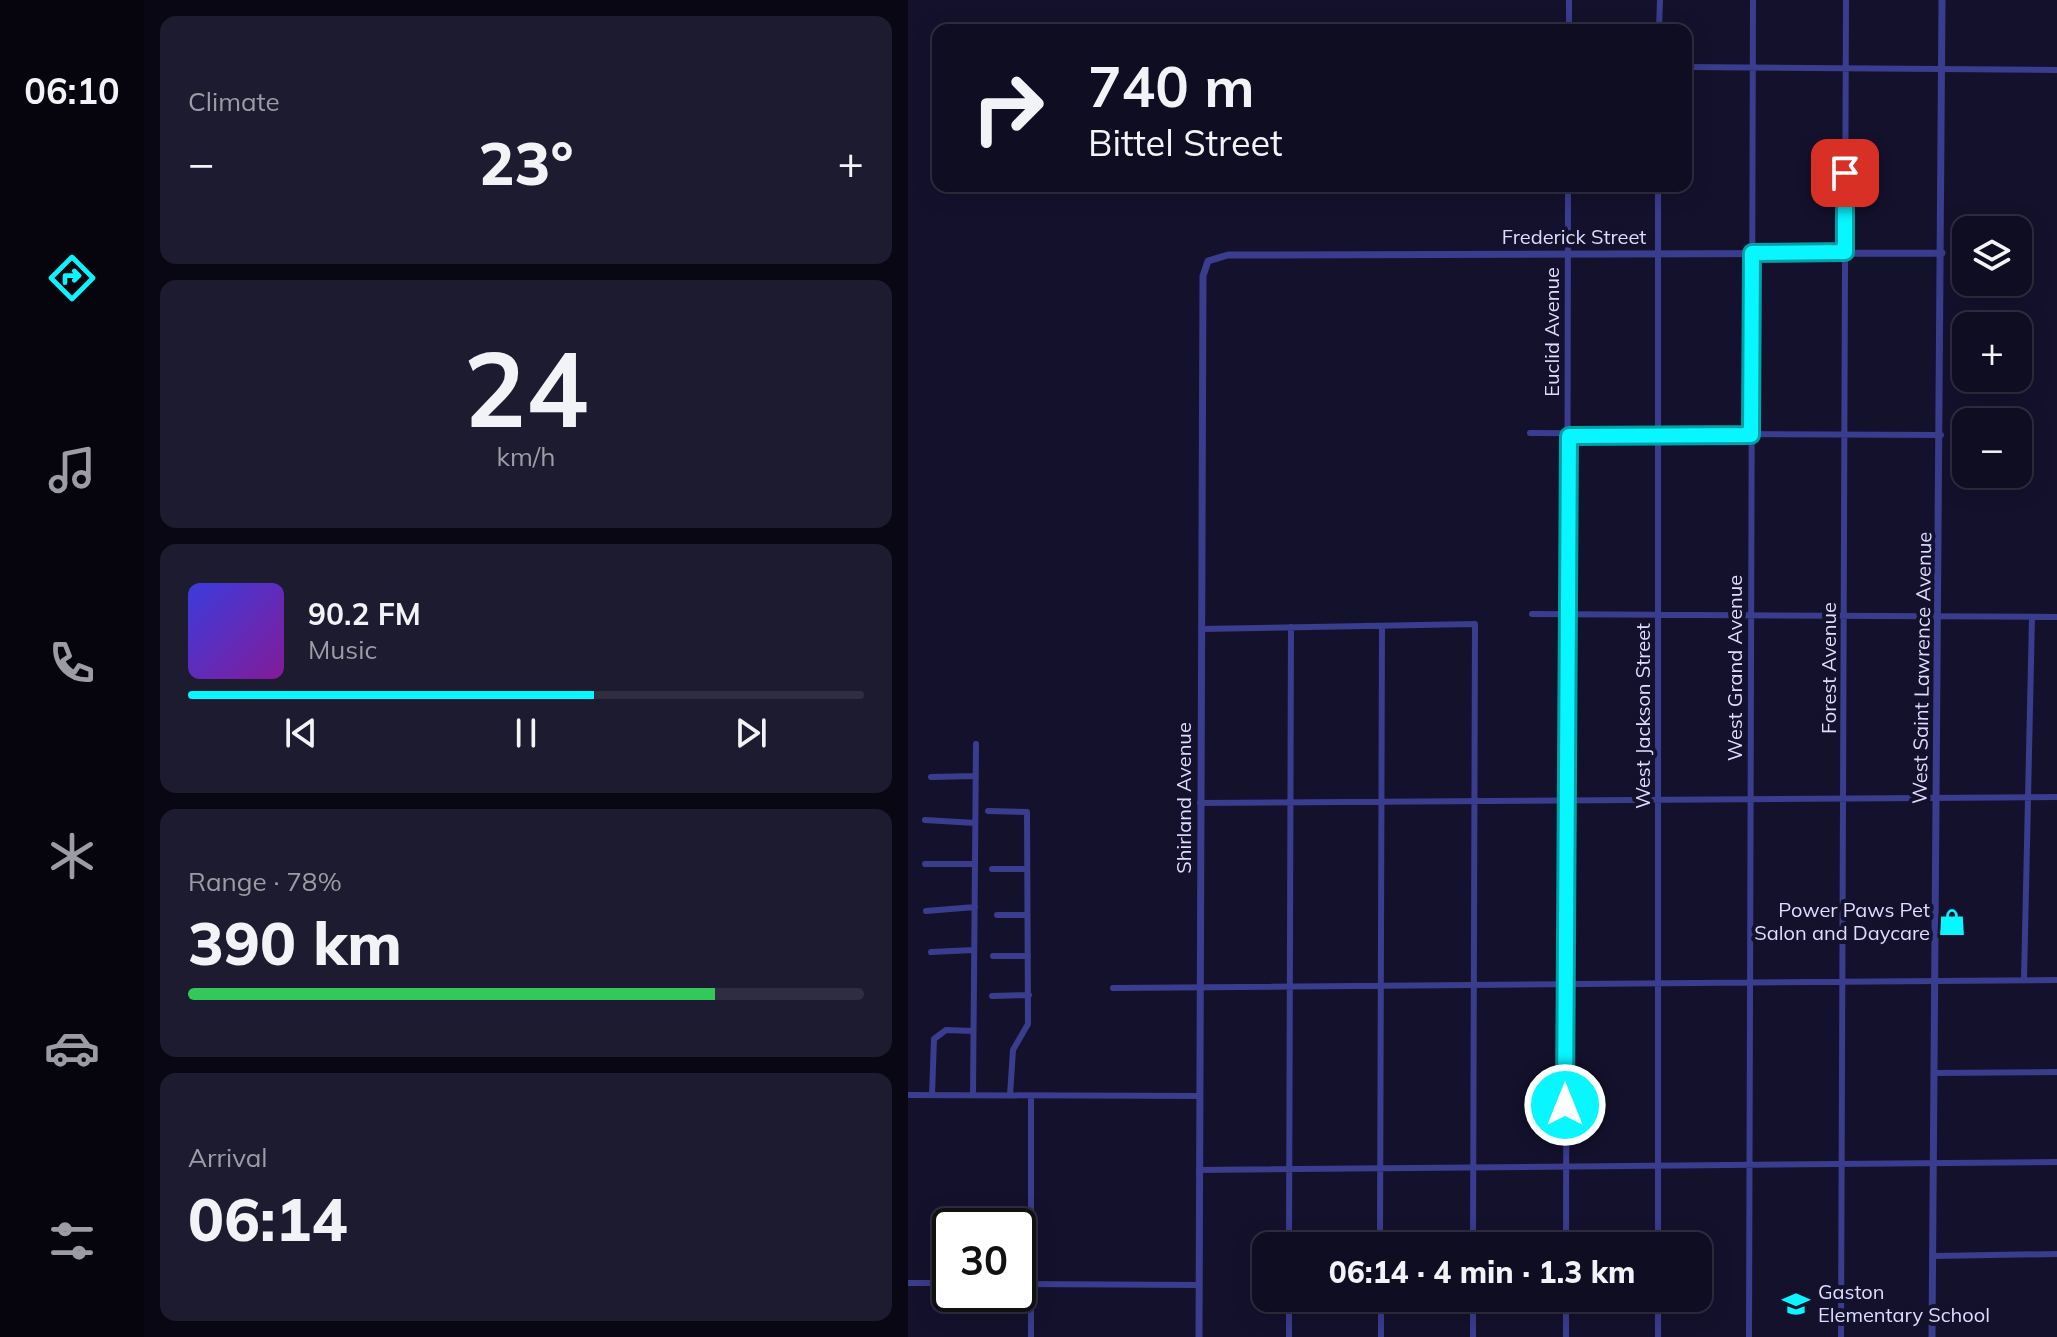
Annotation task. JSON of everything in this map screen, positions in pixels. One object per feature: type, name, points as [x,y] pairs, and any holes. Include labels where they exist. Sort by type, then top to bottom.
[{"type":"street","points":[[1569,0],[1569,24]]},
{"type":"street","points":[[1659,24],[1660,0]]},
{"type":"street","name":"West Grand Avenue","points":[[1749,1337],[1753,0]]},
{"type":"street","name":"Forest Avenue","points":[[1841,1337],[1846,0]]},
{"type":"street","name":"West Saint Lawrence Avenue","points":[[1932,1337],[1942,0]]},
{"type":"street","points":[[1692,67],[2057,70]]},
{"type":"street","name":"Euclid Avenue","points":[[1566,1232],[1565,802],[1570,615],[1568,192]]},
{"type":"street","name":"West Jackson Street","points":[[1658,192],[1658,1232]]},
{"type":"street","name":"Frederick Street","points":[[1208,261],[1228,255],[1942,253]]},
{"type":"street","name":"Shirland Avenue","points":[[1199,1337],[1203,276],[1208,261]]},
{"type":"street","points":[[1530,433],[1569,436],[1941,435]]},
{"type":"street","points":[[1532,614],[2057,617]]},
{"type":"street","points":[[2024,980],[2032,617]]},
{"type":"street","points":[[1201,629],[1475,624],[1473,1232]]},
{"type":"street","points":[[1380,1232],[1382,626]]},
{"type":"street","points":[[1289,1232],[1291,627]]},
{"type":"street","points":[[973,1095],[976,744]]},
{"type":"street","points":[[931,777],[976,776]]},
{"type":"street","points":[[1200,803],[2057,797]]},
{"type":"street","points":[[988,811],[1027,812],[1028,1024],[1013,1050],[1010,1095]]},
{"type":"street","points":[[925,820],[975,823]]},
{"type":"street","points":[[925,864],[974,864]]},
{"type":"street","points":[[992,869],[1027,869]]},
{"type":"street","points":[[926,911],[975,907]]},
{"type":"street","points":[[997,915],[1027,915]]},
{"type":"street","points":[[931,952],[974,950]]},
{"type":"street","points":[[993,956],[1028,956]]},
{"type":"street","points":[[1113,988],[2057,980]]},
{"type":"street","points":[[992,996],[1029,995]]},
{"type":"street","points":[[932,1095],[931,1053],[938,1033],[946,1030],[973,1031]]},
{"type":"street","points":[[1934,1073],[2057,1072]]},
{"type":"street","points":[[908,1095],[1200,1096]]},
{"type":"street","points":[[1031,1096],[1031,1208]]},
{"type":"street","points":[[1199,1170],[2057,1162]]},
{"type":"street","points":[[1934,1256],[2057,1254]]},
{"type":"street","points":[[908,1283],[932,1283]]},
{"type":"street","points":[[1036,1284],[1199,1285]]},
{"type":"street","points":[[1031,1312],[1031,1337]]},
{"type":"street","points":[[1289,1312],[1289,1337]]},
{"type":"street","points":[[1381,1312],[1381,1337]]},
{"type":"street","points":[[1473,1312],[1473,1337]]},
{"type":"street","points":[[1566,1312],[1566,1337]]},
{"type":"street","points":[[1658,1312],[1658,1337]]},
{"type":"place","name":"Power Paws Pet Salon and Daycare","points":[[1952,922]]},
{"type":"place","name":"Gaston Elementary School","points":[[1796,1304]]},
{"type":"route","points":[[1565,1105],[1569,436],[1751,435],[1752,253],[1845,252],[1845,173]]}]
